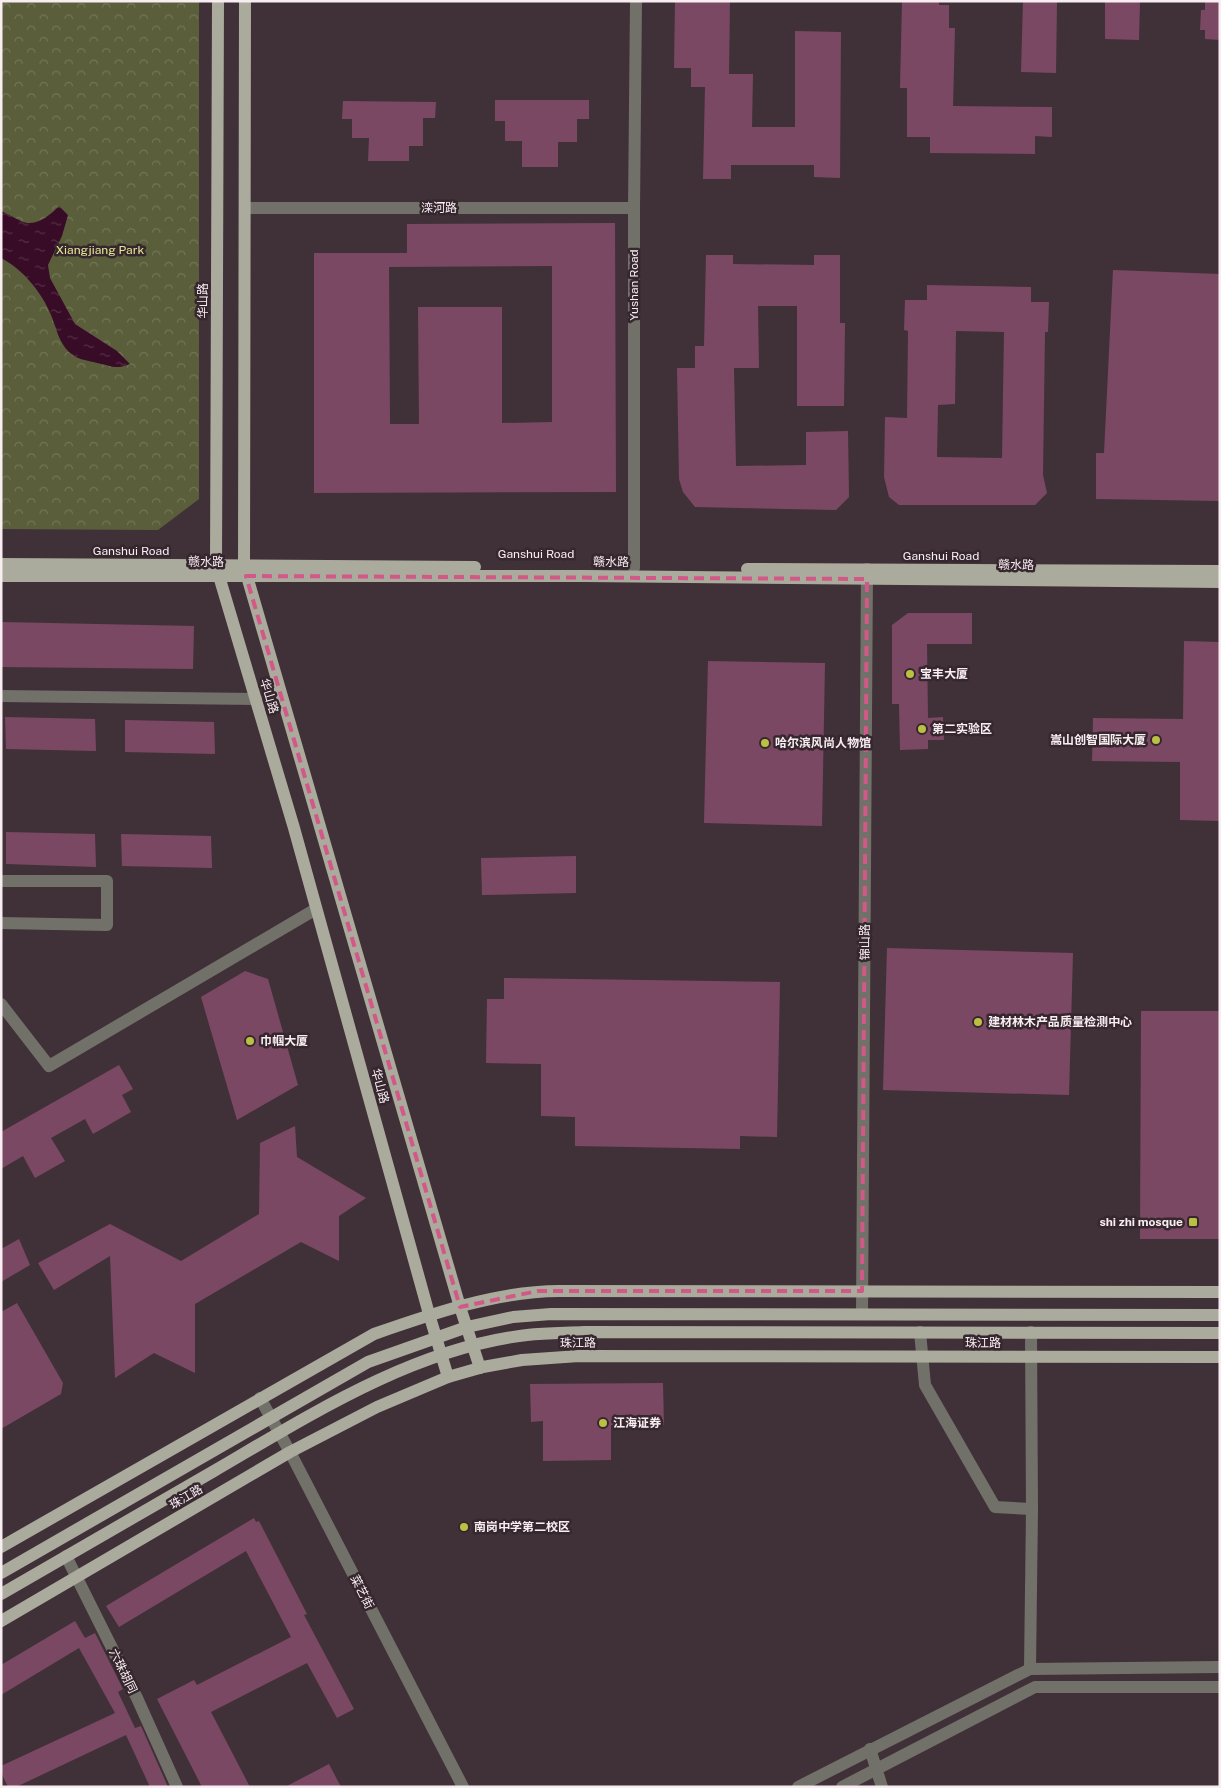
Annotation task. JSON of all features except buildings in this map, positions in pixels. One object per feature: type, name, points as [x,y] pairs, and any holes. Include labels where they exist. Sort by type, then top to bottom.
[{"type":"main road","name":"华山路","points":[[218,1],[217,571],[294,828],[435,1337],[448,1377]]},
{"type":"main road","name":"华山路","points":[[245,1],[245,571],[460,1307],[480,1368]]},
{"type":"main road","name":"Ganshui Road","points":[[1,564],[217,571],[634,568],[867,574],[1220,571]]},
{"type":"main road","name":"赣水路","points":[[1,576],[217,571]]},
{"type":"main road","name":"赣水路","points":[[245,571],[595,576],[867,574],[1220,582]]},
{"type":"main road","points":[[1,1547],[374,1334],[429,1314],[460,1307],[538,1291],[1220,1292]]},
{"type":"main road","points":[[1,1573],[368,1362],[467,1327],[513,1317],[551,1314],[1220,1315]]},
{"type":"main road","name":"珠江路","points":[[1,1594],[279,1432],[375,1381],[441,1355],[473,1346],[526,1335],[584,1332],[1220,1333]]},
{"type":"main road","name":"珠江路","points":[[1,1621],[290,1452],[378,1407],[448,1377],[480,1368],[522,1360],[579,1356],[1220,1357]]},
{"type":"street","name":"Yushan Road","points":[[634,568],[636,1]]},
{"type":"street","name":"滦河路","points":[[244,208],[634,208]]},
{"type":"street","name":"锦山路","points":[[862,1314],[867,574]]},
{"type":"street","points":[[1,696],[256,699]]},
{"type":"street","points":[[1,881],[107,881],[107,925],[1,923]]},
{"type":"street","points":[[1,1004],[49,1066],[316,909]]},
{"type":"street","points":[[920,1332],[925,1385],[995,1507],[1032,1510]]},
{"type":"street","points":[[1030,1669],[1032,1510],[1031,1332]]},
{"type":"street","name":"菜艺街","points":[[260,1398],[290,1452],[463,1787]]},
{"type":"street","name":"六珠胡同","points":[[66,1556],[137,1698],[177,1787]]},
{"type":"street","points":[[798,1787],[1030,1669],[1220,1668]]},
{"type":"street","points":[[842,1787],[1035,1687],[1220,1687]]},
{"type":"street","points":[[870,1749],[882,1787]]},
{"type":"highlighted area","points":[[246,576],[867,579],[862,1291],[538,1291],[460,1307]]},
{"type":"green space","name":"Xiangjiang Park","points":[[1,1],[199,1],[199,499],[158,530],[1,529]]},
{"type":"water","points":[[59,206],[68,215],[62,236],[48,265],[50,278],[75,324],[117,351],[130,364],[114,367],[72,355],[58,335],[51,315],[37,290],[17,268],[1,258],[1,211],[24,222],[32,223],[45,218]]},
{"type":"place","name":"宝丰大厦","points":[[910,674]]},
{"type":"place","name":"第二实验区","points":[[922,729]]},
{"type":"place","name":"嵩山创智国际大厦","points":[[1156,740]]},
{"type":"place","name":"哈尔滨风尚人物馆","points":[[765,743]]},
{"type":"place","name":"建材林木产品质量检测中心","points":[[978,1022]]},
{"type":"place","name":"巾帼大厦","points":[[250,1041]]},
{"type":"place","name":"shi zhi mosque","points":[[1193,1222]]},
{"type":"place","name":"江海证券","points":[[603,1423]]},
{"type":"place","name":"南岗中学第二校区","points":[[464,1527]]}]
